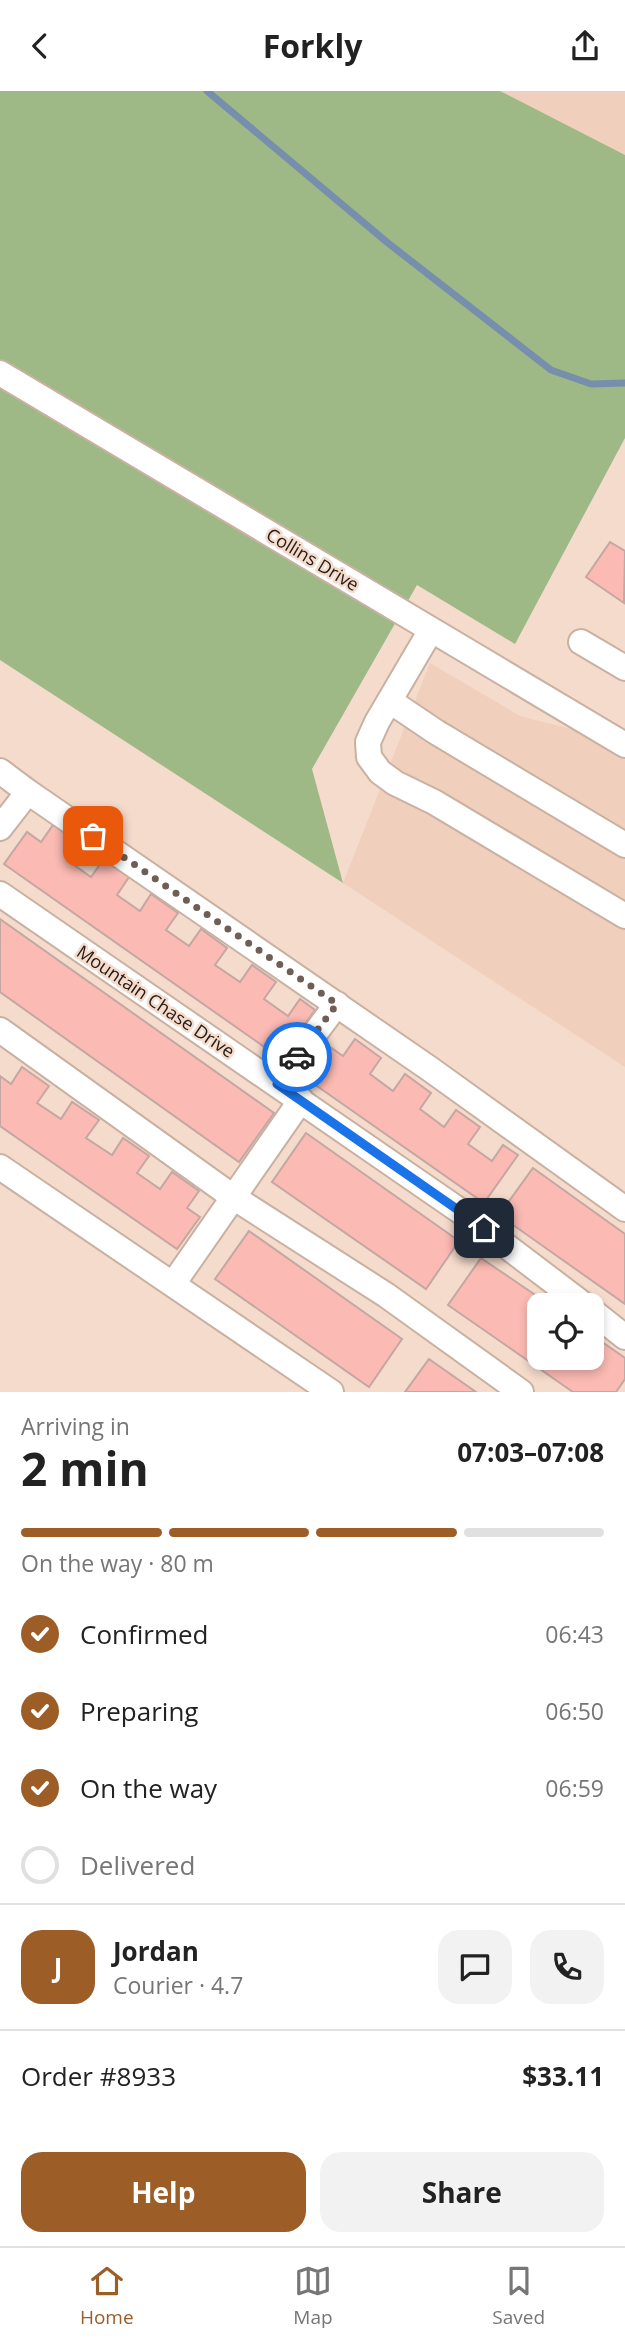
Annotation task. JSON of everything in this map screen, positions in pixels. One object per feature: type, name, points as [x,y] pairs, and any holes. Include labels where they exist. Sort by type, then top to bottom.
[{"type":"street","name":"Collins Drive","points":[[0,373],[625,745]]},
{"type":"street","points":[[431,630],[368,741],[369,757],[380,772],[539,863],[625,916]]},
{"type":"street","points":[[581,642],[625,668]]},
{"type":"street","points":[[390,701],[436,732],[625,845]]},
{"type":"street","points":[[0,771],[337,1004],[625,1209]]},
{"type":"street","points":[[0,828],[28,792]]},
{"type":"street","name":"Mountain Chase Drive","points":[[0,894],[463,1213],[568,1293]]},
{"type":"street","points":[[277,1084],[337,1004]]},
{"type":"street","points":[[0,1030],[233,1197],[386,1295],[521,1392]]},
{"type":"street","points":[[173,1283],[301,1100]]},
{"type":"street","points":[[0,1167],[331,1392]]},
{"type":"street","points":[[604,1320],[625,1337]]},
{"type":"shaded area","points":[[476,91],[625,91],[625,160]]},
{"type":"shaded area","points":[[430,663],[520,716],[625,743],[625,1067],[343,883]]},
{"type":"green space","points":[[0,91],[500,91],[625,155],[625,438],[515,644],[417,585],[312,769],[343,883],[0,660]]},
{"type":"building","points":[[610,542],[625,551],[624,603],[586,577]]},
{"type":"building","points":[[53,825],[79,843],[67,860],[91,877],[103,860],[129,877],[117,895],[140,911],[151,894],[178,913],[166,930],[189,946],[201,929],[227,948],[215,965],[240,982],[252,965],[276,982],[264,999],[288,1016],[300,999],[315,1010],[280,1058],[4,864],[27,832],[41,842]]},
{"type":"building","points":[[0,919],[274,1113],[239,1162],[0,992]]},
{"type":"building","points":[[355,1039],[381,1058],[370,1074],[393,1091],[405,1074],[431,1093],[420,1109],[444,1127],[456,1110],[480,1127],[468,1144],[492,1161],[503,1145],[518,1155],[484,1203],[307,1079],[330,1047],[343,1056]]},
{"type":"building","points":[[22,1067],[49,1086],[37,1103],[61,1119],[72,1102],[99,1120],[86,1138],[112,1155],[123,1138],[149,1156],[137,1173],[160,1189],[172,1172],[199,1191],[187,1208],[200,1217],[177,1249],[0,1126],[0,1076],[11,1084]]},
{"type":"building","points":[[306,1133],[459,1241],[426,1289],[272,1182]]},
{"type":"building","points":[[533,1168],[625,1234],[625,1304],[499,1215]]},
{"type":"building","points":[[249,1231],[402,1339],[369,1387],[215,1279]]},
{"type":"building","points":[[481,1258],[532,1293],[527,1293],[527,1360],[448,1305]]},
{"type":"building","points":[[604,1343],[625,1358],[625,1379],[616,1392],[573,1392],[541,1370],[604,1370]]},
{"type":"building","points":[[429,1359],[476,1392],[405,1392]]},
{"type":"waterway","points":[[207,91],[388,243],[551,370],[591,384],[625,383]]},
{"type":"way so far","points":[[93,836],[337,1004],[297,1057]]},
{"type":"route","points":[[297,1057],[277,1084],[484,1228]]}]
